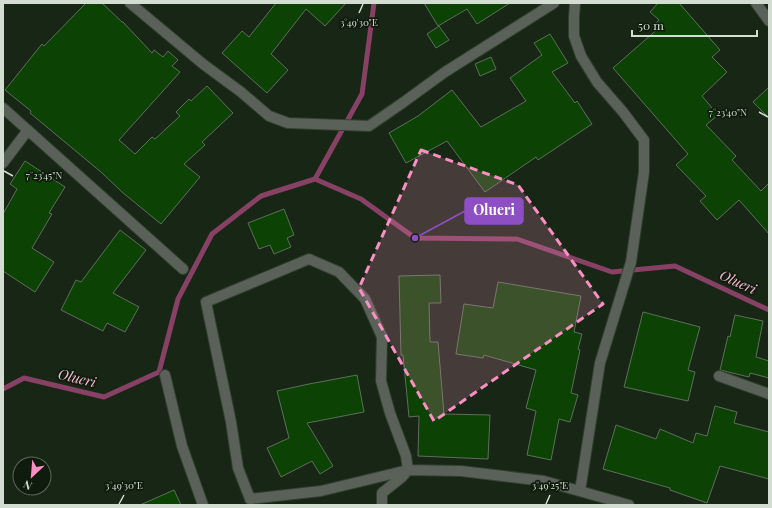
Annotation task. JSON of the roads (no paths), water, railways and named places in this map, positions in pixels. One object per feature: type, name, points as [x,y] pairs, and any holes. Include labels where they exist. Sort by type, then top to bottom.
[{"type":"street","points":[[130,3],[203,64],[269,116],[288,124],[370,126],[444,72],[554,3]]},
{"type":"street","points":[[575,3],[574,36],[581,56],[597,82],[623,112],[644,140],[644,172],[631,262],[600,363],[580,491]]},
{"type":"street","points":[[756,3],[769,21]]},
{"type":"street","points":[[3,108],[183,269]]},
{"type":"street","points":[[3,163],[28,130]]},
{"type":"street","points":[[382,505],[382,493],[402,477],[408,470],[406,456],[390,413],[381,381],[382,337],[365,299],[340,272],[309,259],[206,302],[231,422],[238,468],[250,499],[321,491],[408,470],[469,472],[544,481],[629,505]]},
{"type":"street","points":[[165,375],[182,446],[202,505]]},
{"type":"street","points":[[720,376],[769,394]]},
{"type":"waterway","points":[[315,179],[362,94],[374,3]]},
{"type":"waterway","name":"Olueri","points":[[3,389],[24,378],[104,397],[159,372],[178,299],[212,234],[261,196],[315,179],[361,199],[415,238],[517,239],[612,272],[675,266],[769,310]]},
{"type":"place","name":"Olueri","points":[[415,238]]}]
